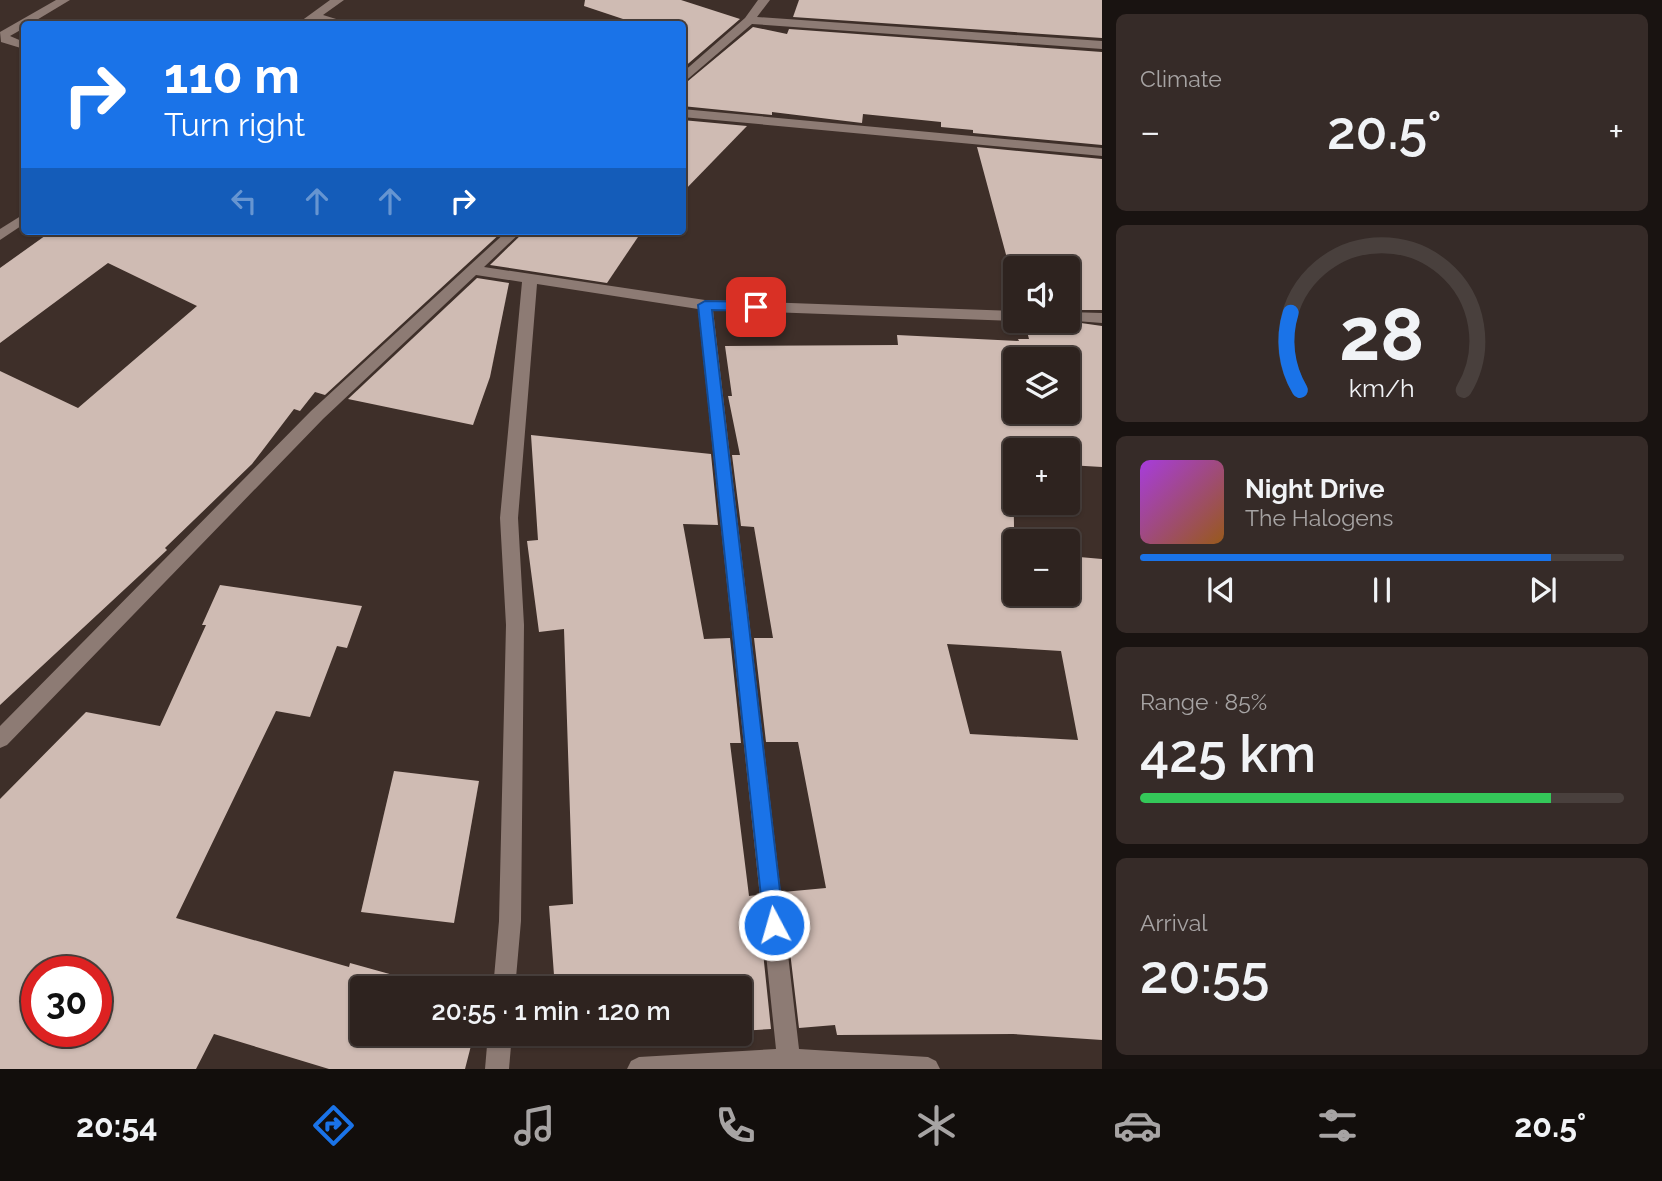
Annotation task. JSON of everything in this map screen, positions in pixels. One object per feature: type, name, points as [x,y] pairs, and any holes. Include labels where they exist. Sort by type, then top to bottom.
[{"type":"street","points":[[28,21],[64,0]]},
{"type":"street","points":[[307,21],[338,0]]},
{"type":"street","points":[[686,76],[749,20],[764,0]]},
{"type":"street","points":[[315,16],[332,21]]},
{"type":"street","points":[[749,20],[1102,46]]},
{"type":"street","points":[[21,25],[4,35],[5,40],[21,46]]},
{"type":"street","points":[[686,113],[1102,152]]},
{"type":"street","points":[[0,236],[21,220]]},
{"type":"street","points":[[0,739],[317,415],[511,235]]},
{"type":"street","points":[[473,270],[705,305],[1003,316]]},
{"type":"street","points":[[505,976],[510,921],[515,625],[509,518],[530,279]]},
{"type":"street","points":[[705,305],[789,1060]]},
{"type":"street","points":[[1080,317],[1102,318]]},
{"type":"street","points":[[497,1069],[499,1046]]},
{"type":"street","points":[[639,1069],[789,1060],[928,1069]]},
{"type":"building","points":[[585,0],[681,0],[740,19],[686,66],[686,21],[629,21],[584,6]]},
{"type":"building","points":[[799,0],[1102,0],[1102,38],[793,17]]},
{"type":"building","points":[[753,27],[787,34],[789,29],[1102,52],[1102,145],[973,133],[973,130],[941,127],[941,122],[863,114],[862,123],[772,112],[772,115],[686,106],[686,83]]},
{"type":"building","points":[[686,120],[747,126],[686,189]]},
{"type":"building","points":[[977,147],[1102,159],[1102,310],[1080,310],[1080,256],[1006,256]]},
{"type":"building","points":[[46,235],[499,235],[325,395],[315,392],[300,411],[294,409],[252,464],[165,548],[167,550],[0,705],[0,371],[78,408],[197,306],[108,263],[0,343],[0,268]]},
{"type":"building","points":[[521,235],[639,235],[607,283],[490,265]]},
{"type":"building","points":[[477,278],[509,283],[490,377],[473,425],[348,399]]},
{"type":"building","points":[[1080,323],[1102,326],[1102,467],[1080,466],[1080,438],[1003,438],[1003,515],[1014,515],[1014,529],[1003,529],[1003,606],[1080,606],[1080,557],[1102,559],[1102,1040],[1013,1034],[837,1035],[835,1025],[799,1028],[783,892],[826,888],[798,742],[766,742],[754,638],[773,638],[754,527],[741,526],[732,455],[740,455],[728,396],[732,396],[725,346],[898,345],[897,335],[1019,341],[1018,339],[1029,339],[1027,333],[1080,333]],"holes":[[[947,644],[1061,651],[1078,740],[970,734]]]},
{"type":"building","points":[[531,435],[711,454],[718,525],[683,524],[704,639],[730,638],[741,743],[730,743],[749,896],[757,895],[771,1029],[752,1030],[752,976],[554,976],[549,906],[573,904],[564,629],[539,632],[527,541],[538,540]]},
{"type":"building","points":[[220,585],[362,606],[347,648],[337,646],[310,717],[276,711],[176,918],[349,967],[350,963],[397,976],[350,976],[350,1046],[471,1046],[465,1069],[329,1069],[214,1034],[196,1069],[0,1069],[0,799],[86,712],[160,726],[206,625],[202,625]]},
{"type":"building","points":[[394,771],[479,781],[454,923],[361,912]]},
{"type":"route","points":[[756,307],[705,305],[774,925]]}]
